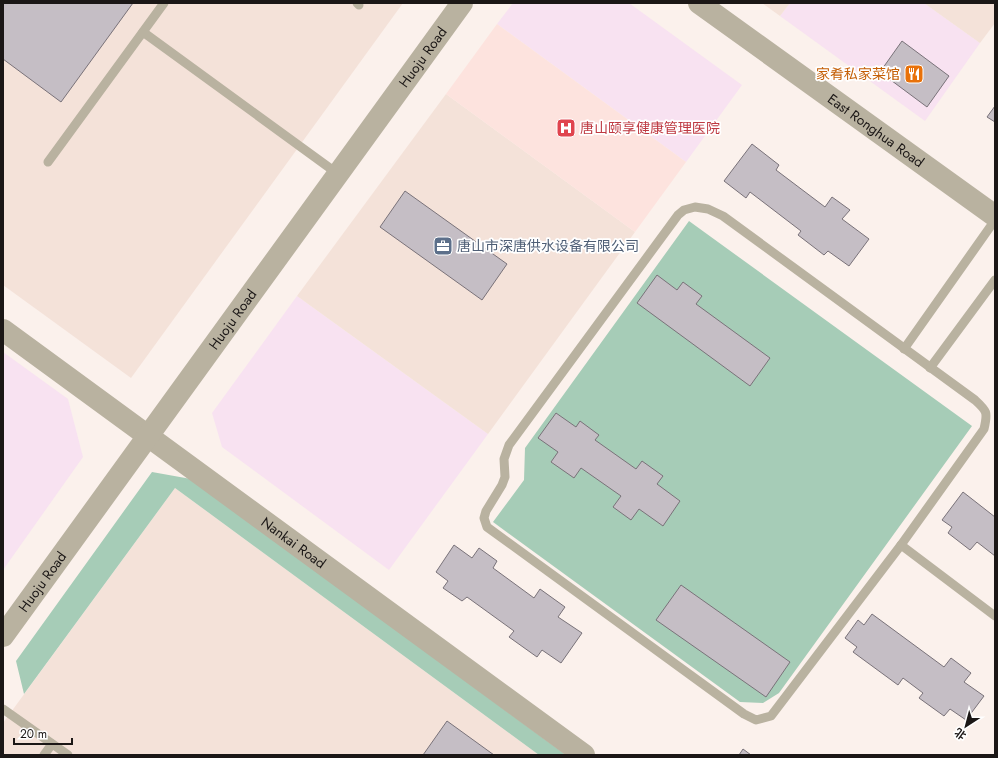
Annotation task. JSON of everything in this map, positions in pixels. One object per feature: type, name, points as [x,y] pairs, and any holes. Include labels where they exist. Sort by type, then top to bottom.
[{"type":"street","name":"Huoju Road","points":[[3,636],[462,3]]},
{"type":"street","name":"East Ronghua Road","points":[[699,3],[995,216]]},
{"type":"street","name":"Nankai Road","points":[[3,330],[584,755]]},
{"type":"lane","points":[[48,162],[164,3]]},
{"type":"lane","points":[[143,32],[338,174]]},
{"type":"lane","points":[[695,207],[702,208],[708,209],[723,216],[930,368],[984,408],[986,418],[984,429],[901,545],[771,716],[756,720],[744,714],[487,527],[484,518],[486,511],[502,485],[505,477],[504,459],[509,445],[678,215],[684,210],[695,207]]},
{"type":"lane","points":[[904,349],[995,220]]},
{"type":"lane","points":[[930,368],[995,280]]},
{"type":"lane","points":[[901,545],[995,616]]},
{"type":"lane","points":[[3,709],[68,755]]},
{"type":"lane","points":[[44,755],[52,744]]},
{"type":"shaded area","points":[[3,3],[403,3],[131,378],[3,285]]},
{"type":"shaded area","points":[[513,3],[629,3],[742,85],[686,162],[497,24]]},
{"type":"shaded area","points":[[762,3],[790,3],[780,16]]},
{"type":"shaded area","points":[[790,3],[924,3],[980,43],[925,121],[780,16]]},
{"type":"shaded area","points":[[924,3],[995,3],[995,23],[980,43]]},
{"type":"shaded area","name":"唐山颐享健康管理医院","points":[[497,24],[686,162],[635,232],[446,94]]},
{"type":"shaded area","points":[[446,94],[635,232],[488,434],[297,296]]},
{"type":"shaded area","points":[[297,296],[488,434],[389,570],[222,447],[212,413]]},
{"type":"shaded area","points":[[3,352],[68,399],[83,457],[3,570]]},
{"type":"shaded area","points":[[175,488],[539,755],[3,755],[3,723]]},
{"type":"green space","points":[[689,221],[972,426],[779,693],[763,703],[740,702],[493,522],[524,480],[525,448]]},
{"type":"green space","points":[[152,472],[191,479],[566,755],[539,755],[175,488],[24,694],[16,661]]},
{"type":"building","points":[[3,3],[133,3],[61,102],[3,59]]},
{"type":"building","name":"家肴私家菜馆","points":[[902,41],[949,76],[927,107],[880,72]]},
{"type":"building","points":[[995,106],[995,122],[987,117]]},
{"type":"building","points":[[752,144],[779,165],[776,170],[825,207],[832,197],[850,210],[842,219],[869,239],[849,266],[828,251],[824,255],[798,235],[801,231],[750,192],[746,198],[724,181]]},
{"type":"building","name":"唐山市深唐供水设备有限公司","points":[[405,191],[507,264],[482,300],[380,227]]},
{"type":"building","points":[[657,275],[677,290],[683,282],[702,296],[696,304],[770,358],[750,386],[637,303]]},
{"type":"building","points":[[556,413],[576,427],[580,421],[599,435],[595,440],[636,469],[642,461],[663,476],[657,484],[680,501],[663,526],[639,509],[631,520],[613,507],[621,496],[581,468],[574,478],[551,462],[558,452],[538,438]]},
{"type":"building","points":[[963,492],[995,517],[995,556],[977,542],[970,550],[948,533],[952,527],[942,520]]},
{"type":"building","points":[[454,545],[472,558],[479,548],[497,561],[493,568],[534,598],[540,589],[565,607],[558,617],[582,633],[561,663],[542,650],[537,657],[509,637],[514,631],[467,597],[462,601],[443,588],[448,581],[436,572]]},
{"type":"building","points":[[681,585],[790,662],[766,697],[656,620]]},
{"type":"building","points":[[872,614],[944,667],[951,658],[971,673],[964,682],[984,696],[966,720],[950,709],[944,716],[919,698],[923,693],[903,678],[898,685],[853,652],[857,647],[845,638],[858,620],[864,625]]},
{"type":"building","points":[[447,721],[494,755],[423,755]]},
{"type":"building","points":[[743,749],[751,755],[739,755]]},
{"type":"place","name":"家肴私家菜馆","points":[[914,74]]},
{"type":"place","name":"唐山颐享健康管理医院","points":[[566,128]]},
{"type":"place","name":"唐山市深唐供水设备有限公司","points":[[443,246]]}]
